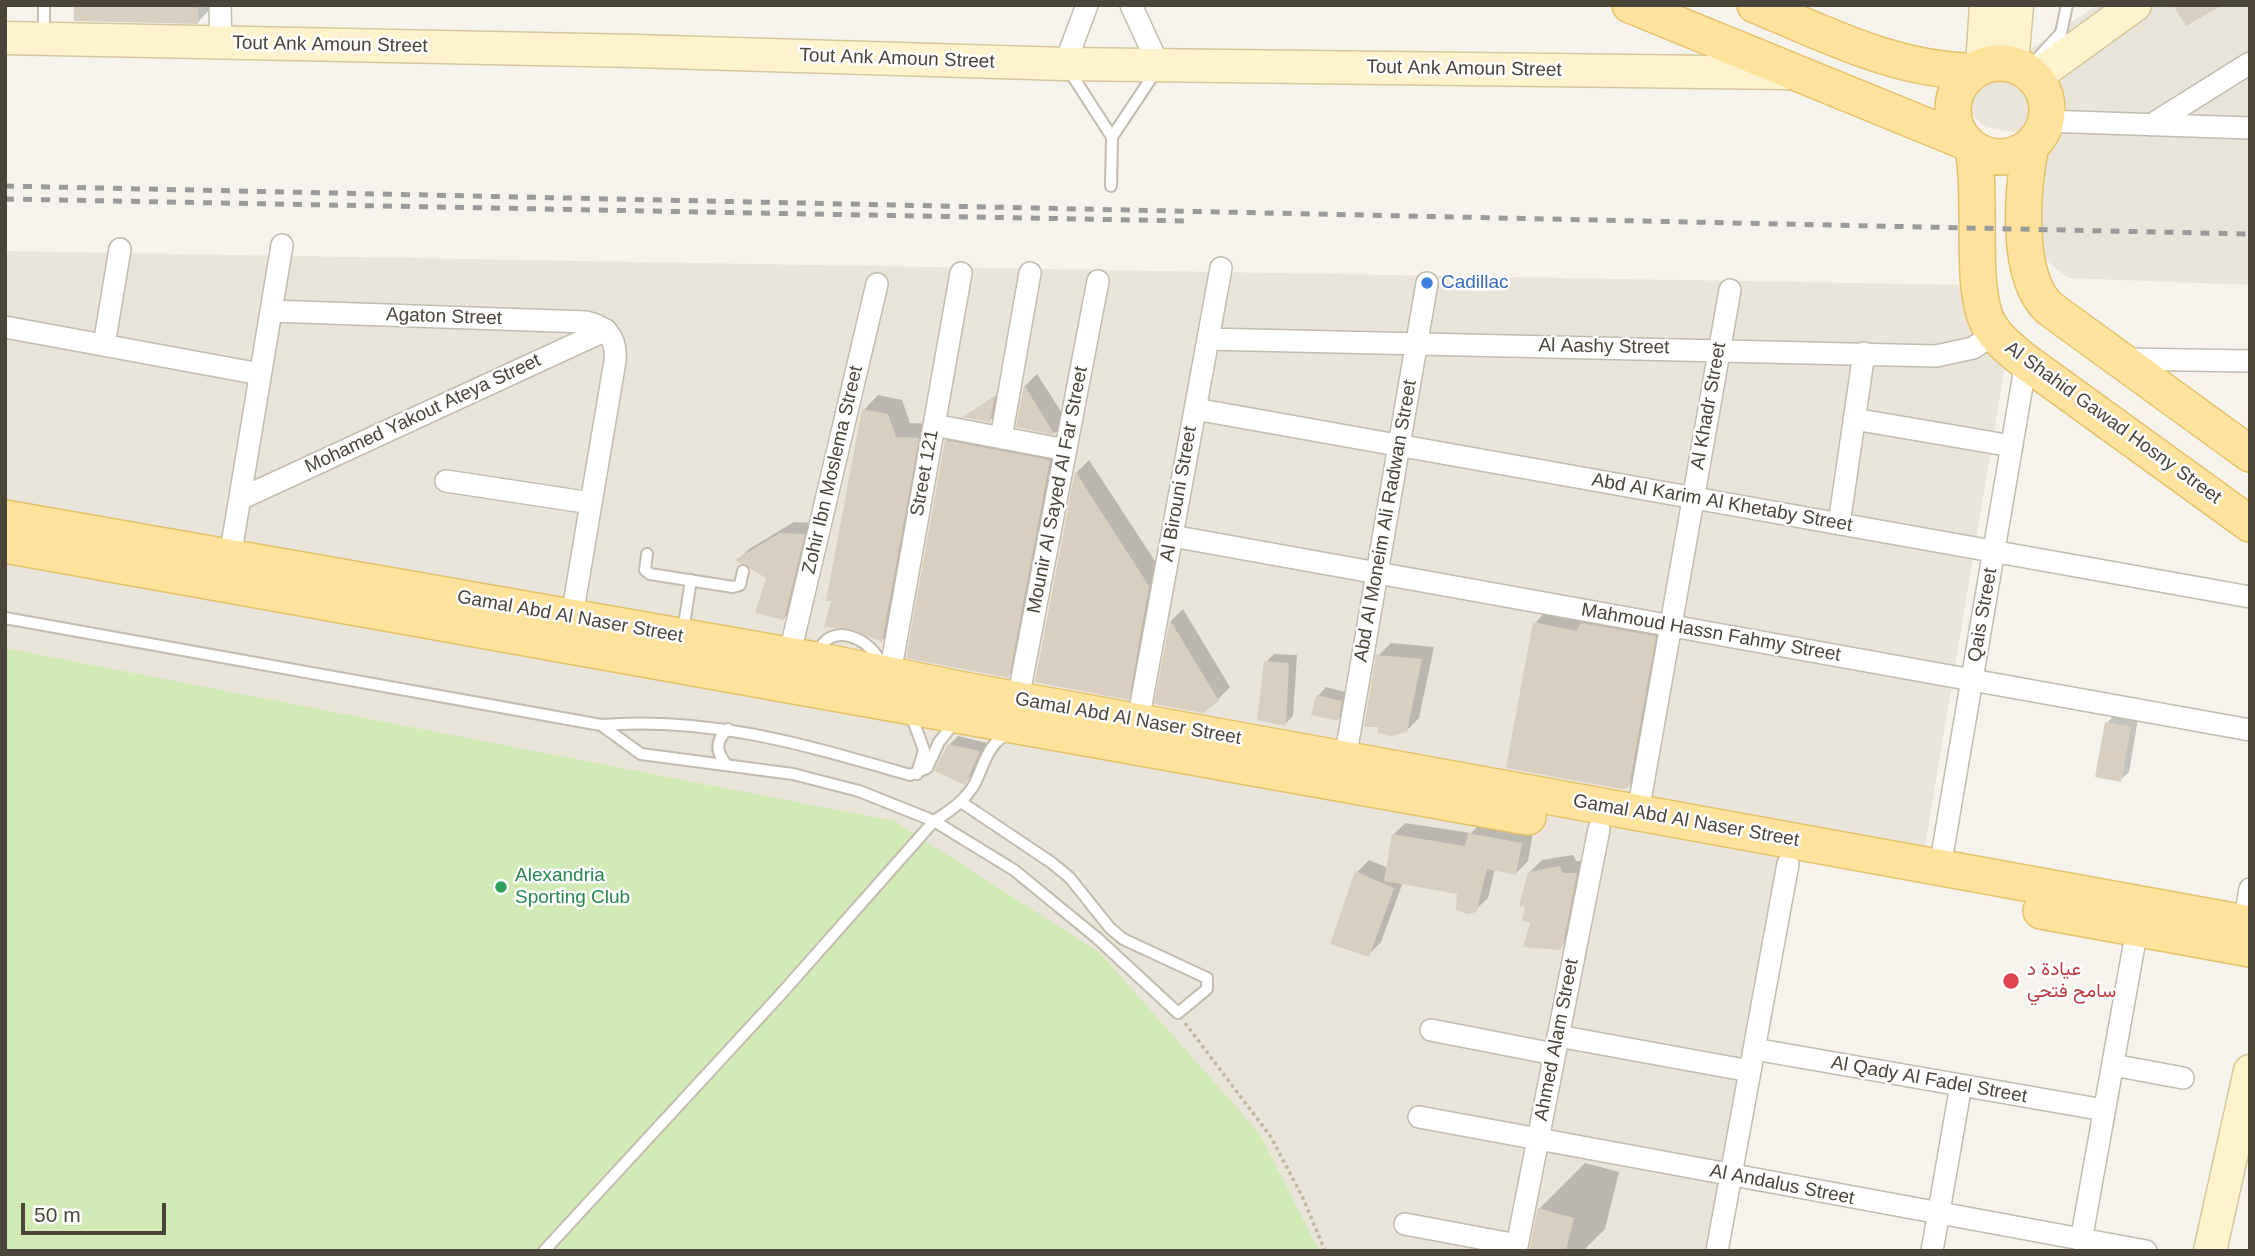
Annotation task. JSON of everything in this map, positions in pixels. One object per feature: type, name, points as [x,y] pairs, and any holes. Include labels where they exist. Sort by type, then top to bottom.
[{"type":"main road","points":[[1630,5],[1670,13],[1788,72],[2003,157],[2038,133]]},
{"type":"main road","points":[[1755,5],[1888,59],[1930,69],[2005,70],[2045,98],[2025,192],[2031,281],[2049,308],[2250,454]]},
{"type":"main road","points":[[1969,145],[1955,125],[1953,105],[1959,86],[2005,70]]},
{"type":"main road","name":"Al Shahid Gawad Hosny Street","points":[[1969,145],[1979,190],[1980,298],[1994,334],[2026,362],[2250,524]]},
{"type":"main road","name":"Gamal Abd Al Naser Street","points":[[5,518],[230,557],[902,706],[966,704],[1019,713],[1599,829],[2137,929],[2248,932]]},
{"type":"main road","name":"Gamal Abd Al Naser Street","points":[[5,545],[569,631],[682,637],[887,673],[966,704]]},
{"type":"main road","name":"Gamal Abd Al Naser Street","points":[[1019,713],[1138,721],[1940,867],[2248,932]]},
{"type":"street","points":[[220,5],[221,43]]},
{"type":"street","points":[[1065,64],[1087,5]]},
{"type":"street","points":[[1131,5],[1159,66]]},
{"type":"street","points":[[1986,5],[2005,70]]},
{"type":"street","points":[[2005,70],[2017,5]]},
{"type":"street","points":[[2005,70],[2135,5]]},
{"type":"street","name":"Tout Ank Amoun Street","points":[[5,38],[635,51],[1159,66],[1788,72]]},
{"type":"street","points":[[2151,125],[2250,63]]},
{"type":"street","points":[[2038,133],[2151,125],[2250,128]]},
{"type":"street","points":[[230,557],[282,245]]},
{"type":"street","points":[[104,345],[120,249]]},
{"type":"street","name":"Al Birouni Street","points":[[1138,721],[1221,268]]},
{"type":"street","name":"Street 121","points":[[887,673],[961,273]]},
{"type":"street","points":[[1001,438],[1030,273]]},
{"type":"street","name":"Mounir Al Sayed Al Far Street","points":[[1019,713],[1098,281]]},
{"type":"street","name":"Abd Al Moneim Ali Radwan Street","points":[[1345,759],[1427,283]]},
{"type":"street","name":"Zohir Ibn Moslema Street","points":[[803,659],[877,284]]},
{"type":"street","name":"Al Khadr Street","points":[[1638,812],[1730,290]]},
{"type":"street","name":"Agaton Street","points":[[271,311],[586,322],[609,333]]},
{"type":"street","points":[[5,327],[260,374]]},
{"type":"street","points":[[569,631],[615,362],[616,349],[609,333]]},
{"type":"street","name":"Mohamed Yakout Ateya Street","points":[[240,499],[609,333]]},
{"type":"street","name":"Al Aashy Street","points":[[1208,339],[1949,355],[1973,348],[1994,334]]},
{"type":"street","points":[[1839,524],[1864,353]]},
{"type":"street","points":[[2119,359],[2250,361]]},
{"type":"street","name":"Qais Street","points":[[1940,867],[2026,362]]},
{"type":"street","name":"Abd Al Karim Al Khetaby Street","points":[[1195,409],[2250,597]]},
{"type":"street","points":[[1854,419],[2012,446]]},
{"type":"street","points":[[934,425],[1066,450]]},
{"type":"street","points":[[446,481],[591,503]]},
{"type":"street","name":"Mahmoud Hassn Fahmy Street","points":[[1172,536],[2250,730]]},
{"type":"street","name":"Ahmed Alam Street","points":[[1516,1248],[1599,829]]},
{"type":"street","points":[[1717,1251],[1788,864]]},
{"type":"street","points":[[2248,932],[2250,889]]},
{"type":"street","points":[[2081,1241],[2137,929]]},
{"type":"street","points":[[1431,1030],[1750,1071]]},
{"type":"street","name":"Al Qady Al Fadel Street","points":[[1754,1049],[2105,1110]]},
{"type":"street","points":[[2113,1065],[2183,1078]]},
{"type":"street","points":[[2210,1251],[2243,1145],[2250,1071]]},
{"type":"street","points":[[1932,1251],[1961,1085]]},
{"type":"street","name":"Al Andalus Street","points":[[1419,1117],[2146,1251]]},
{"type":"street","points":[[1405,1224],[1516,1248]]},
{"type":"lane","points":[[44,5],[44,39]]},
{"type":"lane","points":[[2005,70],[2061,33],[2067,5]]},
{"type":"lane","points":[[1065,64],[1112,137]]},
{"type":"lane","points":[[1111,186],[1112,137],[1159,66]]},
{"type":"lane","points":[[647,554],[648,573],[737,587],[743,571]]},
{"type":"lane","points":[[682,637],[691,580]]},
{"type":"lane","points":[[5,618],[601,725],[665,722],[728,729],[796,742],[910,775],[927,768],[945,732],[966,704]]},
{"type":"lane","points":[[902,706],[917,725],[924,750],[917,774]]},
{"type":"lane","points":[[544,1251],[781,994],[934,821],[961,802],[975,783],[991,747],[1004,735],[1019,713]]},
{"type":"lane","points":[[601,725],[641,754],[793,774],[859,791],[934,821],[1014,870],[1097,938],[1178,1013],[1207,989],[1207,978],[1123,939],[1061,870],[961,802]]},
{"type":"lane","points":[[726,764],[719,756],[718,746],[720,736],[728,729]]},
{"type":"path","points":[[1178,1013],[1271,1137],[1303,1198],[1325,1251]]},
{"type":"shaded area","points":[[2097,5],[2250,5],[2250,285],[2068,278],[2020,239],[2024,146],[2032,126],[2014,132],[1985,127],[1972,114],[1964,96],[1967,79],[2017,58]]},
{"type":"shaded area","points":[[5,251],[1969,285],[2006,359],[1920,877],[1779,852],[1706,1251],[5,1251]]},
{"type":"green space","name":"Alexandria Sporting Club","points":[[5,648],[894,821],[1100,953],[1260,1134],[1319,1251],[5,1251]]},
{"type":"building","points":[[74,5],[198,5],[198,24],[74,21]]},
{"type":"building","points":[[2173,5],[2223,5],[2186,26]]},
{"type":"building","points":[[1024,385],[1055,435],[1016,427]]},
{"type":"building","points":[[995,396],[990,422],[962,417]]},
{"type":"building","points":[[862,409],[888,414],[896,437],[919,438],[882,642],[852,629],[824,627],[831,601],[826,601]]},
{"type":"building","points":[[945,440],[1050,460],[1009,678],[906,658]]},
{"type":"building","points":[[1075,471],[1149,586],[1129,700],[1035,682]]},
{"type":"building","points":[[780,533],[805,534],[784,620],[755,613],[766,578],[735,560]]},
{"type":"building","points":[[1170,620],[1219,701],[1203,713],[1154,704]]},
{"type":"building","points":[[1533,622],[1576,631],[1581,623],[1656,636],[1629,787],[1622,789],[1506,768]]},
{"type":"building","points":[[1376,655],[1422,659],[1407,732],[1391,736],[1378,733],[1378,727],[1364,727]]},
{"type":"building","points":[[1264,661],[1289,663],[1286,726],[1257,720]]},
{"type":"building","points":[[1316,695],[1342,701],[1338,721],[1311,715]]},
{"type":"building","points":[[2105,722],[2131,727],[2121,782],[2095,777]]},
{"type":"building","points":[[948,744],[980,751],[965,785],[934,771]]},
{"type":"building","points":[[1468,833],[1522,843],[1516,875],[1487,869],[1476,912],[1469,914],[1456,910],[1457,894],[1384,881],[1392,834],[1465,846]]},
{"type":"building","points":[[1560,866],[1563,873],[1577,873],[1563,945],[1560,950],[1523,947],[1530,923],[1522,921],[1525,907],[1519,906],[1528,872]]},
{"type":"building","points":[[1355,871],[1394,888],[1369,957],[1330,944]]},
{"type":"building","points":[[1538,1208],[1574,1218],[1566,1251],[1529,1251]]},
{"type":"railway","points":[[5,186],[2250,234]]},
{"type":"railway","points":[[5,199],[1188,221]]},
{"type":"place","name":"Cadillac","points":[[1427,283]]},
{"type":"place","name":"Alexandria Sporting Club","points":[[501,887]]},
{"type":"place","name":"عيادة د سامح فتحي","points":[[2011,981]]}]
